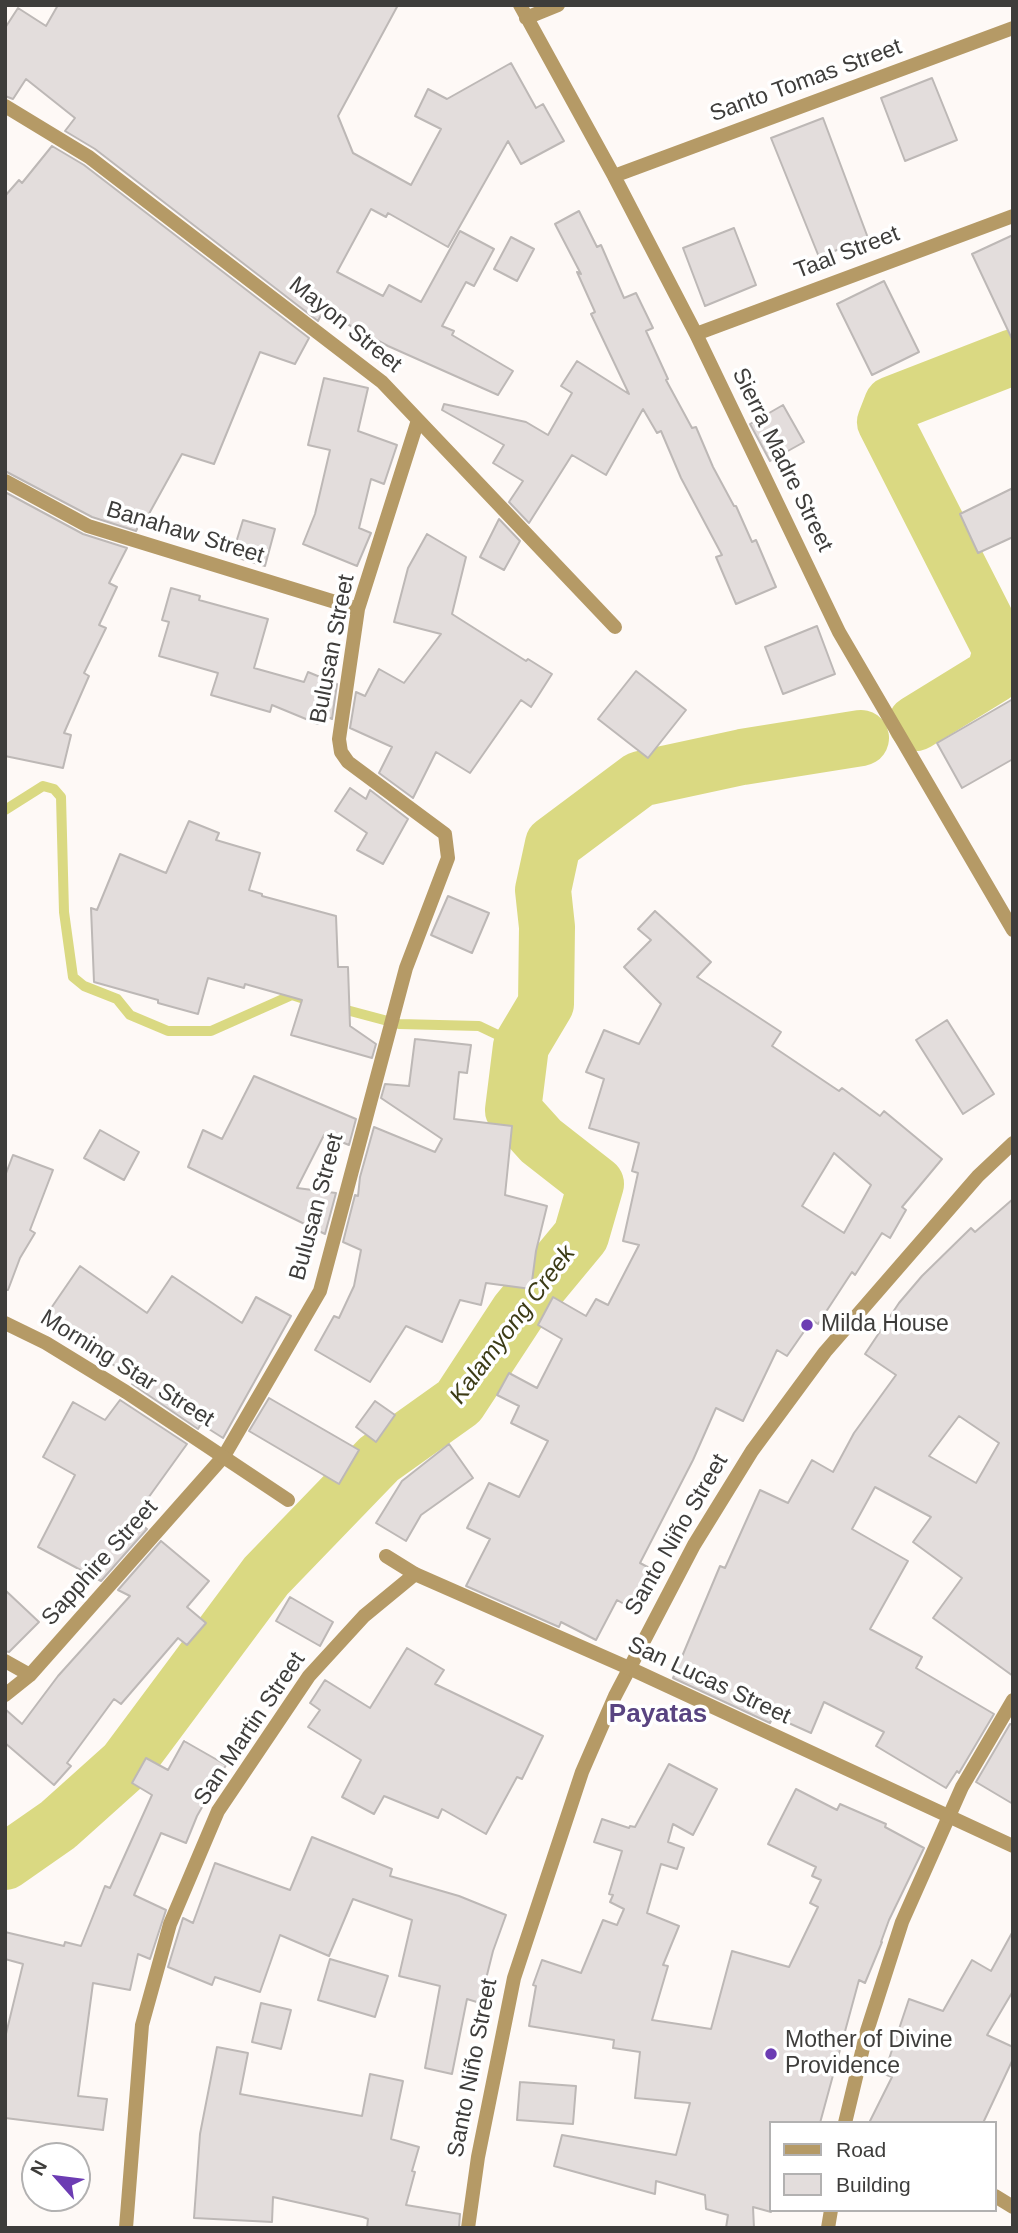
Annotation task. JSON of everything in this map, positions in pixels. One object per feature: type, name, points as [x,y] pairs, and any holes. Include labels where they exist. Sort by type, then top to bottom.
[{"type":"street","points":[[523,11],[558,5]]},
{"type":"street","name":"Sierra Madre Street","points":[[523,11],[614,176],[696,334],[839,632],[1013,930]]},
{"type":"street","name":"Santo Tomas Street","points":[[614,176],[1013,28]]},
{"type":"street","name":"Mayon Street","points":[[5,106],[89,158],[382,382],[615,627]]},
{"type":"street","name":"Taal Street","points":[[696,334],[1013,216]]},
{"type":"street","name":"Bulusan Street","points":[[224,1456],[320,1291],[406,968],[448,858],[445,834],[348,762],[341,752],[339,739],[358,610],[418,420]]},
{"type":"street","name":"Banahaw Street","points":[[5,481],[88,526],[358,610]]},
{"type":"street","name":"Santo Niño Street","points":[[468,2228],[478,2157],[514,1978],[582,1772],[629,1668],[694,1545],[752,1451],[825,1352],[978,1176],[1013,1143]]},
{"type":"street","name":"Morning Star Street","points":[[5,1323],[69,1357],[224,1456]]},
{"type":"street","points":[[224,1456],[288,1500]]},
{"type":"street","name":"Sapphire Street","points":[[5,1695],[30,1675],[224,1456]]},
{"type":"street","name":"San Lucas Street","points":[[386,1556],[415,1574],[629,1668],[1013,1846]]},
{"type":"street","name":"San Martin Street","points":[[125,2228],[142,2025],[170,1924],[218,1811],[309,1676],[364,1616],[415,1574]]},
{"type":"street","points":[[5,1661],[30,1675]]},
{"type":"street","points":[[845,2121],[867,2031],[894,1947],[947,1817],[1013,1700]]},
{"type":"street","points":[[997,2197],[1013,2207]]},
{"type":"building","points":[[58,5],[398,5],[338,116],[353,153],[411,185],[441,129],[415,116],[428,89],[447,99],[511,63],[536,108],[543,104],[564,141],[521,164],[508,141],[448,247],[388,213],[386,217],[371,209],[337,272],[383,296],[389,285],[421,302],[460,231],[494,249],[474,286],[466,282],[442,326],[454,331],[452,335],[513,371],[498,395],[388,346],[323,311],[318,321],[95,149],[65,131],[75,118],[26,79],[13,99],[5,96],[5,28],[18,8],[46,26]]},
{"type":"building","points":[[932,78],[957,140],[905,161],[881,98]]},
{"type":"building","points":[[823,118],[868,238],[819,257],[771,138]]},
{"type":"building","points":[[52,146],[84,165],[309,338],[295,364],[260,352],[214,464],[182,454],[145,521],[142,519],[136,531],[92,517],[5,471],[5,196],[19,180],[22,183]]},
{"type":"building","points":[[579,211],[597,247],[601,245],[624,298],[636,293],[653,328],[646,331],[668,379],[666,380],[692,428],[696,427],[713,467],[736,506],[752,542],[756,540],[776,587],[736,604],[716,557],[722,555],[681,478],[661,431],[657,433],[643,409],[606,475],[572,455],[529,523],[509,502],[523,481],[493,463],[504,445],[442,410],[444,404],[526,422],[548,435],[572,393],[561,386],[577,361],[629,394],[591,314],[595,312],[577,272],[581,274],[555,224]]},
{"type":"building","points":[[734,228],[756,285],[705,306],[683,248]]},
{"type":"building","points":[[1013,235],[1013,341],[972,254]]},
{"type":"building","points":[[511,237],[534,249],[517,281],[494,269]]},
{"type":"building","points":[[884,281],[919,352],[872,375],[837,304]]},
{"type":"building","points":[[324,378],[368,388],[358,431],[397,445],[384,484],[371,479],[359,528],[371,533],[357,566],[303,544],[315,514],[330,450],[308,445]]},
{"type":"building","points":[[783,405],[804,442],[770,461],[750,424]]},
{"type":"building","points":[[1013,488],[1013,537],[978,553],[960,514]]},
{"type":"building","points":[[5,492],[83,534],[127,548],[109,583],[117,587],[99,625],[106,628],[84,673],[89,676],[64,733],[71,735],[63,768],[5,756]]},
{"type":"building","points":[[499,519],[520,541],[504,570],[480,557]]},
{"type":"building","points":[[243,520],[275,529],[265,566],[235,557],[235,546]]},
{"type":"building","points":[[427,534],[466,557],[452,614],[526,661],[528,659],[552,674],[531,707],[521,700],[470,773],[436,752],[413,798],[379,773],[392,747],[350,728],[356,692],[365,696],[379,669],[404,683],[441,634],[394,622],[408,568]]},
{"type":"building","points":[[171,588],[200,596],[199,600],[268,619],[254,668],[304,682],[308,672],[337,684],[332,719],[322,714],[318,724],[272,705],[270,712],[211,695],[218,673],[159,656],[169,622],[162,620]]},
{"type":"building","points":[[817,626],[835,674],[783,694],[765,647]]},
{"type":"building","points":[[636,671],[686,710],[648,758],[598,719]]},
{"type":"building","points":[[1013,699],[1013,759],[962,788],[937,743]]},
{"type":"building","points":[[350,788],[366,799],[370,790],[408,819],[383,864],[357,850],[367,833],[335,811]]},
{"type":"building","points":[[189,821],[219,833],[216,840],[260,853],[249,890],[336,916],[338,967],[348,967],[350,1026],[376,1044],[372,1058],[291,1035],[302,1000],[245,984],[244,988],[208,978],[198,1014],[94,982],[91,908],[97,910],[120,854],[166,873]]},
{"type":"building","points":[[448,896],[489,913],[472,953],[431,935]]},
{"type":"building","points":[[655,911],[711,962],[697,977],[781,1032],[772,1046],[839,1091],[842,1088],[880,1116],[884,1111],[942,1159],[902,1207],[906,1210],[890,1238],[882,1233],[855,1275],[852,1272],[818,1324],[812,1320],[787,1356],[777,1350],[743,1421],[716,1408],[693,1460],[640,1563],[659,1573],[638,1612],[617,1600],[596,1640],[561,1622],[559,1627],[466,1586],[490,1539],[467,1528],[489,1483],[519,1497],[548,1441],[511,1423],[519,1406],[497,1395],[509,1373],[537,1388],[562,1339],[538,1325],[553,1297],[586,1316],[596,1299],[608,1305],[639,1245],[623,1241],[638,1173],[632,1171],[639,1143],[589,1128],[604,1079],[586,1072],[604,1030],[639,1044],[661,1004],[624,967],[651,940],[638,929]],"holes":[[[834,1153],[871,1185],[844,1233],[802,1206]]]},
{"type":"building","points":[[947,1020],[994,1094],[963,1114],[916,1040]]},
{"type":"building","points":[[415,1039],[471,1045],[467,1073],[459,1072],[454,1119],[512,1126],[505,1195],[547,1206],[536,1251],[531,1289],[486,1283],[481,1305],[460,1300],[442,1342],[406,1326],[370,1382],[315,1350],[334,1316],[339,1318],[354,1286],[361,1250],[343,1242],[355,1195],[358,1196],[360,1177],[374,1127],[435,1152],[442,1139],[381,1098],[385,1084],[409,1086]]},
{"type":"building","points":[[254,1076],[356,1119],[349,1145],[324,1135],[297,1188],[336,1193],[325,1234],[188,1167],[203,1130],[222,1139]]},
{"type":"building","points":[[100,1130],[139,1152],[124,1180],[84,1158]]},
{"type":"building","points":[[13,1155],[53,1170],[30,1230],[35,1233],[20,1258],[8,1290],[5,1290],[5,1176]]},
{"type":"building","points":[[1013,1199],[1013,1676],[933,1618],[962,1578],[913,1542],[931,1517],[875,1487],[852,1529],[908,1561],[870,1629],[922,1657],[916,1668],[994,1714],[959,1773],[957,1771],[946,1788],[876,1746],[884,1732],[824,1702],[811,1733],[773,1716],[770,1723],[673,1678],[720,1566],[725,1568],[760,1490],[788,1503],[812,1460],[833,1472],[854,1433],[896,1375],[865,1354],[899,1303],[922,1276],[971,1228],[975,1232]],"holes":[[[959,1416],[999,1443],[976,1483],[929,1456]]]},
{"type":"building","points":[[80,1266],[147,1313],[172,1276],[242,1323],[256,1297],[291,1316],[223,1438],[201,1424],[198,1429],[132,1384],[135,1380],[45,1317]]},
{"type":"building","points":[[269,1398],[359,1450],[339,1484],[249,1431]]},
{"type":"building","points":[[120,1400],[187,1444],[138,1512],[141,1514],[137,1521],[147,1529],[101,1581],[38,1547],[75,1475],[43,1457],[73,1402],[105,1420]]},
{"type":"building","points":[[375,1401],[395,1415],[376,1442],[356,1427]]},
{"type":"building","points":[[449,1444],[473,1478],[421,1515],[406,1541],[376,1523],[402,1481]]},
{"type":"building","points":[[161,1541],[209,1581],[187,1607],[206,1623],[187,1645],[178,1638],[121,1704],[114,1699],[67,1763],[71,1766],[54,1785],[5,1743],[5,1709],[22,1724],[58,1676],[130,1596],[118,1590]]},
{"type":"building","points":[[5,1590],[39,1622],[9,1652],[5,1651]]},
{"type":"building","points":[[290,1597],[333,1622],[320,1646],[276,1621]]},
{"type":"building","points":[[407,1648],[444,1670],[435,1684],[543,1736],[522,1779],[517,1777],[486,1834],[442,1809],[438,1818],[384,1796],[374,1814],[342,1797],[361,1760],[308,1727],[320,1710],[310,1703],[325,1680],[370,1708]]},
{"type":"building","points":[[1010,1724],[1013,1725],[1013,1804],[976,1782]]},
{"type":"building","points":[[184,1741],[226,1765],[197,1816],[186,1843],[161,1833],[134,1895],[166,1910],[150,1959],[138,1954],[130,1990],[93,1983],[78,2096],[107,2099],[103,2130],[5,2118],[5,2038],[23,1964],[5,1959],[5,1932],[64,1946],[65,1942],[81,1946],[105,1886],[110,1888],[152,1795],[132,1783],[146,1758],[168,1770]]},
{"type":"building","points":[[669,1764],[717,1789],[693,1835],[673,1824],[668,1842],[684,1848],[677,1869],[661,1864],[647,1913],[679,1926],[663,1965],[668,1966],[652,2020],[711,2029],[732,1951],[789,1967],[818,1907],[810,1903],[821,1880],[812,1876],[816,1867],[768,1844],[796,1789],[837,1810],[840,1804],[886,1824],[885,1827],[924,1848],[889,1920],[865,1983],[859,1980],[821,2121],[769,2121],[769,2211],[753,2207],[754,2228],[726,2228],[728,2215],[706,2209],[705,2195],[656,2181],[655,2194],[554,2166],[562,2135],[676,2155],[690,2103],[635,2098],[640,2052],[613,2048],[614,2040],[529,2026],[536,1986],[533,1985],[542,1960],[581,1973],[603,1920],[617,1925],[624,1909],[610,1902],[613,1895],[609,1894],[622,1851],[594,1842],[602,1819],[629,1828],[635,1827]]},
{"type":"building","points":[[312,1837],[392,1869],[390,1876],[459,1896],[506,1915],[493,1951],[480,2003],[467,1999],[452,2074],[425,2068],[440,1986],[399,1976],[412,1920],[353,1899],[329,1956],[280,1935],[260,1992],[215,1977],[212,1985],[168,1967],[183,1918],[193,1923],[215,1863],[290,1890]]},
{"type":"building","points":[[1013,1931],[1013,1991],[987,2035],[1013,2047],[1013,2059],[984,2121],[870,2121],[892,2077],[884,2074],[909,1999],[943,2011],[972,1960],[991,1971]]},
{"type":"building","points":[[330,1959],[388,1976],[375,2017],[318,2000]]},
{"type":"building","points":[[261,2003],[291,2010],[281,2049],[252,2042]]},
{"type":"building","points":[[217,2047],[248,2053],[240,2094],[362,2116],[370,2074],[403,2081],[391,2139],[419,2147],[406,2205],[460,2214],[459,2228],[367,2228],[368,2219],[363,2217],[273,2197],[272,2222],[194,2218],[200,2134]]},
{"type":"building","points":[[520,2082],[576,2086],[573,2124],[517,2120]]},
{"type":"waterway","points":[[916,723],[994,675],[1001,650],[885,422],[892,404],[1013,357]]},
{"type":"waterway","name":"Kalamyong Creek","points":[[5,1862],[58,1825],[126,1764],[266,1576],[379,1459],[459,1402],[518,1312],[581,1236],[596,1184],[541,1141],[513,1110],[521,1046],[546,1004],[547,927],[543,890],[553,844],[640,779],[742,757],[861,738]]},
{"type":"waterway","points":[[5,810],[43,786],[54,789],[61,797],[64,912],[73,977],[84,986],[117,999],[130,1015],[168,1031],[211,1031],[292,995],[301,998]]},
{"type":"waterway","points":[[339,1008],[399,1024],[479,1026],[521,1046]]},
{"type":"place","name":"Milda House","points":[[807,1325]]},
{"type":"place","name":"Mother of Divine Providence","points":[[771,2054]]},
{"type":"district","name":"Payatas","points":[[658,1715]]}]
